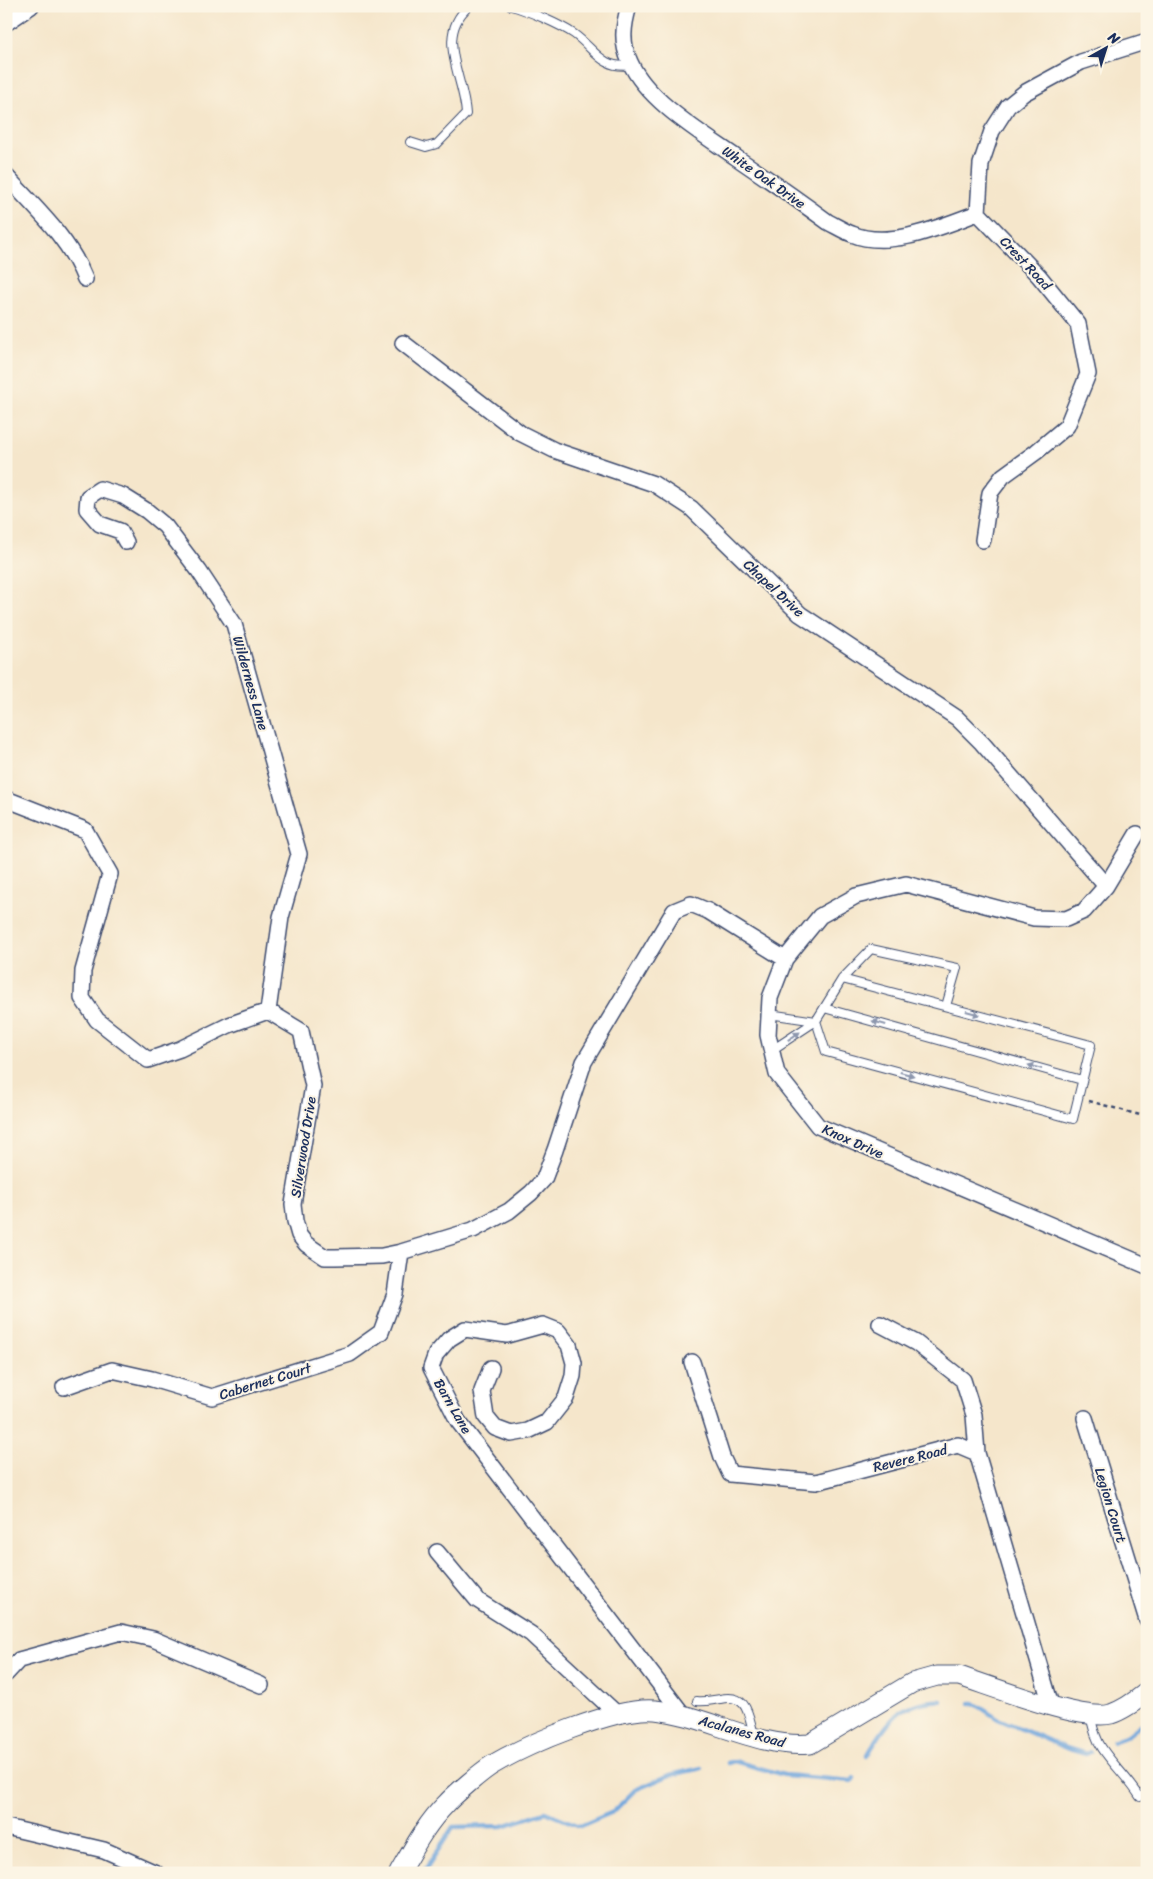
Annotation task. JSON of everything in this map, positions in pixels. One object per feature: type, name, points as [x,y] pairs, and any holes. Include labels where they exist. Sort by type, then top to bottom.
[{"type":"street","points":[[6,22],[31,6]]},
{"type":"street","name":"White Oak Drive","points":[[629,6],[623,24],[624,45],[632,65],[648,88],[680,118],[828,222],[854,235],[880,240],[918,234],[978,213]]},
{"type":"street","points":[[978,213],[981,164],[992,131],[1008,106],[1024,93],[1081,62],[1147,41]]},
{"type":"street","points":[[6,176],[68,246],[78,262],[85,279]]},
{"type":"street","name":"Crest Road","points":[[978,213],[1039,276],[1078,324],[1088,374],[1067,426],[1003,476],[990,493],[983,540]]},
{"type":"street","name":"Chapel Drive","points":[[403,343],[520,433],[554,450],[654,484],[691,508],[800,614],[957,718],[982,743],[1106,886]]},
{"type":"street","name":"Wilderness Lane","points":[[126,542],[120,531],[100,524],[87,509],[88,497],[100,489],[124,496],[148,511],[165,526],[199,571],[234,624],[300,854],[281,917],[268,1011]]},
{"type":"street","points":[[6,799],[85,830],[110,874],[83,971],[82,998],[97,1020],[148,1060],[180,1050],[229,1025],[268,1011]]},
{"type":"street","points":[[1106,886],[1137,834]]},
{"type":"street","name":"Knox Drive","points":[[1106,886],[1084,911],[1066,919],[1034,918],[906,884],[856,896],[820,916],[785,959],[770,998],[768,1035],[777,1074],[818,1126],[1147,1266]]},
{"type":"street","name":"Silverwood Drive","points":[[268,1011],[301,1031],[312,1086],[293,1204],[295,1221],[300,1235],[306,1244],[324,1257],[382,1256],[473,1230],[509,1211],[531,1194],[544,1179],[584,1062],[674,911],[691,904],[708,911],[785,959]]},
{"type":"street","name":"Cabernet Court","points":[[64,1387],[112,1370],[152,1379],[212,1397],[350,1354],[381,1332],[395,1294],[401,1252]]},
{"type":"street","points":[[880,1324],[916,1343],[964,1380],[974,1415],[977,1453],[1051,1705]]},
{"type":"street","name":"Barn Lane","points":[[491,1368],[482,1391],[486,1417],[495,1428],[511,1434],[528,1431],[547,1422],[566,1398],[574,1376],[574,1363],[569,1345],[558,1331],[543,1325],[507,1335],[465,1329],[448,1339],[436,1354],[431,1368],[458,1421],[684,1716]]},
{"type":"street","name":"Revere Road","points":[[692,1362],[722,1457],[730,1474],[816,1482],[958,1445],[977,1453]]},
{"type":"street","name":"Legion Court","points":[[1085,1418],[1147,1620]]},
{"type":"street","points":[[436,1552],[477,1600],[531,1634],[617,1714]]},
{"type":"street","points":[[6,1674],[19,1660],[122,1632],[153,1639],[261,1685]]},
{"type":"street","name":"Acalanes Road","points":[[399,1873],[423,1832],[446,1804],[491,1766],[553,1736],[617,1714],[656,1710],[684,1716],[778,1743],[795,1745],[810,1744],[912,1683],[937,1676],[959,1676],[1051,1705],[1090,1715],[1111,1714],[1147,1692]]},
{"type":"street","points":[[6,1827],[104,1850],[156,1873]]},
{"type":"lane","points":[[410,142],[426,147],[437,144],[466,114],[466,102],[452,50],[452,33],[455,22],[469,6]]},
{"type":"lane","points":[[511,6],[524,9],[574,34],[596,56],[609,64],[620,67],[632,65]]},
{"type":"lane","points":[[772,1050],[816,1021],[842,979],[871,949],[957,968],[946,1006]]},
{"type":"lane","points":[[816,1021],[826,1052],[1073,1118],[1091,1045],[842,979]]},
{"type":"lane","points":[[824,1008],[1082,1080]]},
{"type":"lane","points":[[769,1014],[816,1021]]},
{"type":"lane","points":[[697,1701],[704,1702],[724,1698],[741,1700],[746,1708],[754,1736]]},
{"type":"lane","points":[[1090,1715],[1095,1734],[1102,1747],[1134,1786],[1140,1797]]},
{"type":"path","points":[[1078,1098],[1147,1117]]},
{"type":"waterway","points":[[867,1756],[886,1727],[900,1712],[909,1707],[931,1701],[941,1701]]},
{"type":"waterway","points":[[970,1703],[974,1703],[998,1719],[1066,1748],[1086,1754],[1090,1752]]},
{"type":"waterway","points":[[1113,1742],[1128,1735],[1147,1720]]},
{"type":"waterway","points":[[728,1763],[734,1761],[784,1775],[852,1781],[854,1778]]},
{"type":"waterway","points":[[423,1873],[453,1827],[503,1826],[545,1812],[580,1826],[613,1812],[635,1790],[670,1775],[702,1768]]}]
